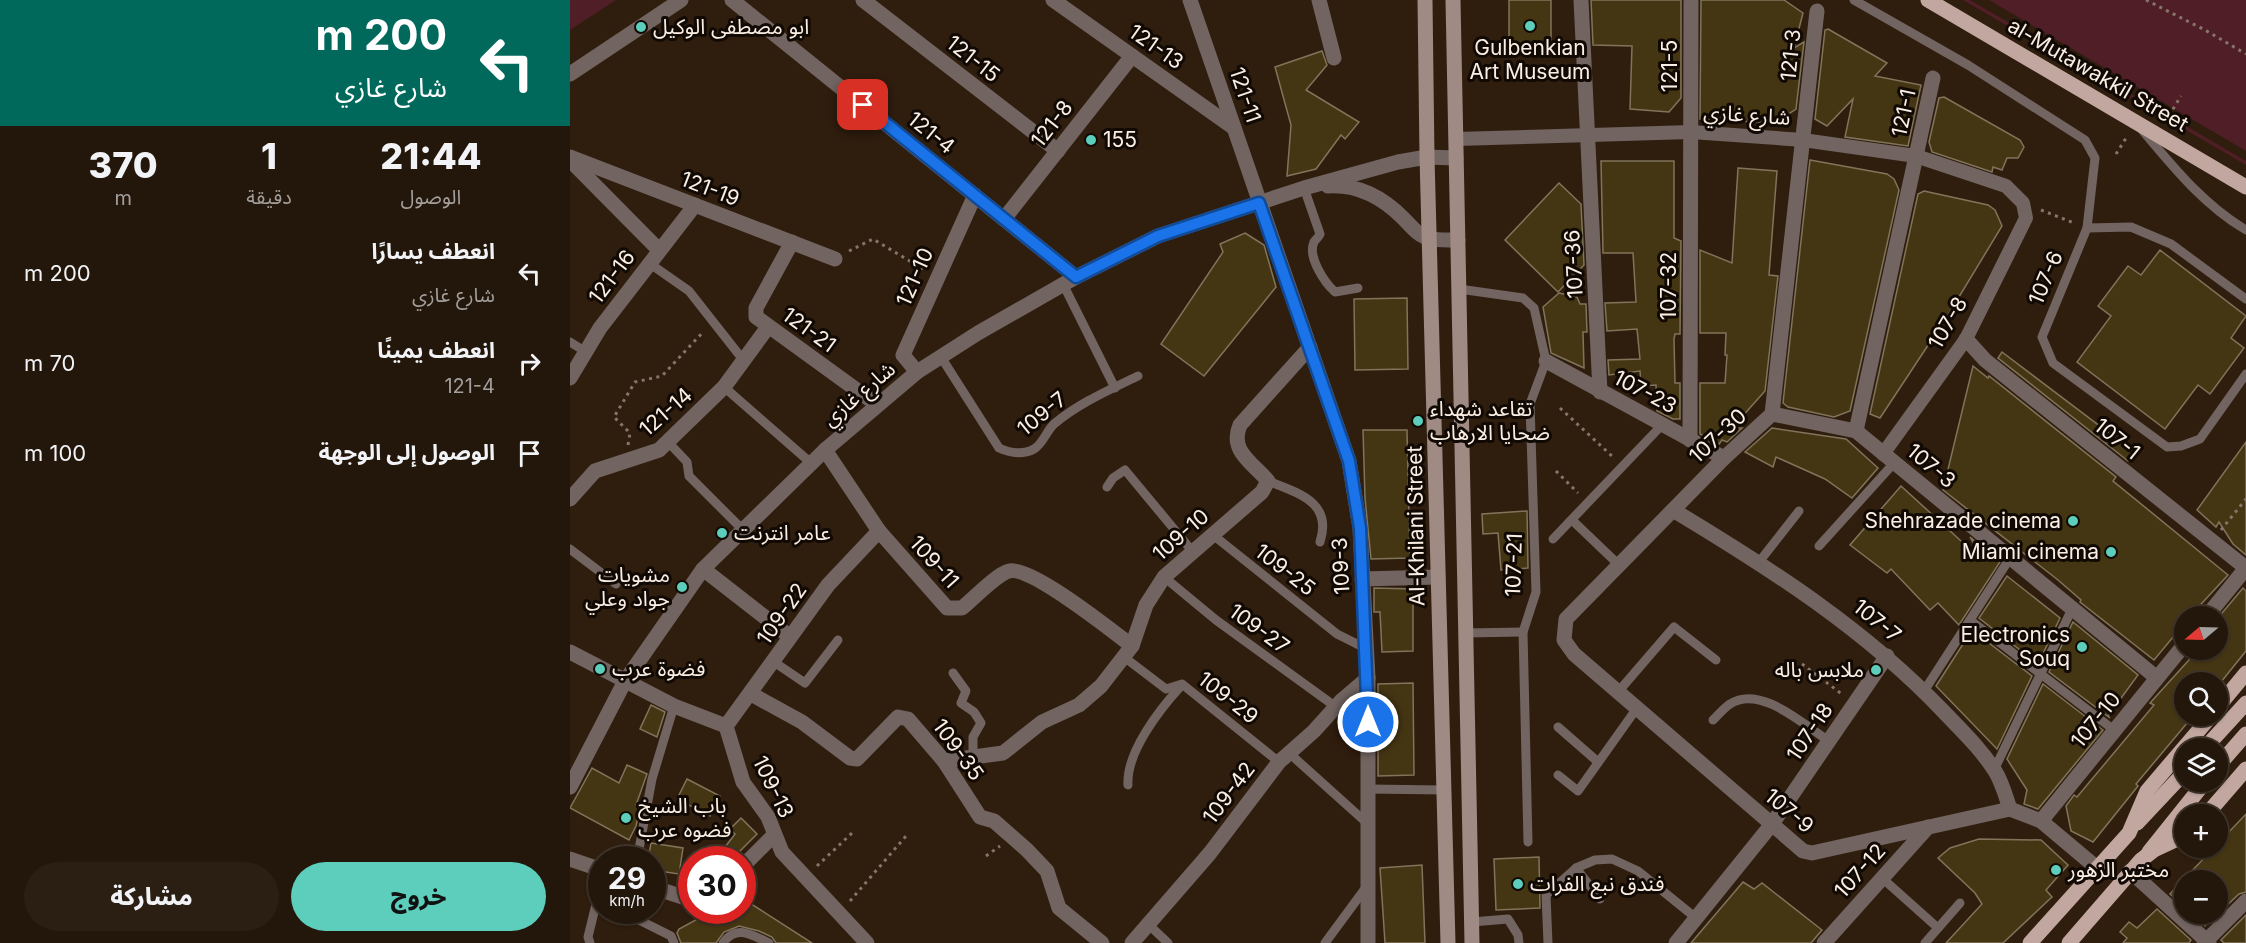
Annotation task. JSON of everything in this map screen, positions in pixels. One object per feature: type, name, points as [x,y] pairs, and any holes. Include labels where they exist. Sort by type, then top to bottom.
[{"type":"main road","name":"Al-Khilani Street","points":[[1425,0],[1427,157],[1448,943]]},
{"type":"main road","points":[[1453,0],[1472,943]]},
{"type":"main road","name":"al-Mutawakkil Street","points":[[1928,0],[2246,187]]},
{"type":"main road","points":[[2228,695],[2246,673]]},
{"type":"main road","points":[[2214,738],[2246,703]]},
{"type":"main road","points":[[2133,826],[2147,791],[2202,726]]},
{"type":"main road","points":[[2228,754],[2246,734]]},
{"type":"main road","points":[[2216,804],[2246,769]]},
{"type":"main road","points":[[2030,943],[2133,826],[2174,783]]},
{"type":"main road","points":[[2070,943],[2197,792]]},
{"type":"main road","points":[[2147,854],[2174,842]]},
{"type":"street","points":[[570,74],[681,0]]},
{"type":"street","name":"121-4","points":[[732,0],[1004,219],[1070,280]]},
{"type":"street","name":"121-15","points":[[863,0],[1058,151]]},
{"type":"street","name":"121-13","points":[[1053,0],[1234,128]]},
{"type":"street","name":"121-11","points":[[1190,0],[1259,203]]},
{"type":"street","points":[[1319,0],[1334,58]]},
{"type":"street","name":"107-36","points":[[1581,0],[1600,392]]},
{"type":"street","name":"121-5","points":[[1691,0],[1691,132]]},
{"type":"street","name":"121-3","points":[[1803,140],[1817,11]]},
{"type":"street","name":"121-8","points":[[1004,219],[1132,56]]},
{"type":"street","name":"121-1","points":[[1916,156],[1933,78]]},
{"type":"street","name":"شارع غازي","points":[[1456,139],[1691,132],[1803,140],[1916,156],[2006,186],[2023,203]]},
{"type":"street","name":"107-32","points":[[1690,440],[1691,132]]},
{"type":"street","name":"107-30","points":[[1564,640],[1566,619],[1724,458],[1772,414],[1803,140]]},
{"type":"street","points":[[1856,431],[1916,156]]},
{"type":"street","name":"شارع غازي","points":[[570,787],[625,681],[703,569],[825,450],[876,404],[917,372],[1070,280],[1158,236],[1304,188],[1398,162],[1427,157],[1456,158]]},
{"type":"street","points":[[570,159],[659,250]]},
{"type":"street","name":"121-19","points":[[570,159],[835,259]]},
{"type":"street","name":"شارع غازي","points":[[1304,188],[1334,186],[1367,192],[1382,199],[1414,230],[1430,238],[1458,240]]},
{"type":"street","name":"121-10","points":[[917,372],[903,356],[975,195]]},
{"type":"street","name":"109-3","points":[[1259,203],[1349,461],[1357,496],[1368,678],[1368,943]]},
{"type":"street","name":"107-8","points":[[1889,458],[1966,339],[2026,218],[2023,203]]},
{"type":"street","name":"121-16","points":[[570,378],[600,328],[695,206]]},
{"type":"street","name":"121-21","points":[[792,242],[756,308],[756,317],[876,404]]},
{"type":"street","name":"121-14","points":[[570,499],[595,471],[659,450],[724,387],[768,327]]},
{"type":"street","name":"107-1","points":[[1966,339],[1985,360],[2246,568]]},
{"type":"street","points":[[1268,481],[1236,446],[1235,436],[1240,425],[1310,347]]},
{"type":"street","name":"107-23","points":[[1546,361],[1724,458]]},
{"type":"street","name":"107-3","points":[[1772,414],[1856,431],[2157,678]]},
{"type":"street","name":"109-11","points":[[825,450],[879,531],[947,608],[962,608],[1005,572],[1019,569],[1066,598],[1128,651]]},
{"type":"street","name":"109-10","points":[[944,761],[1003,753],[1042,722],[1079,705],[1101,686],[1128,651],[1146,605],[1164,577],[1262,492],[1268,481]]},
{"type":"street","name":"107-7","points":[[1673,510],[1759,562],[1841,619],[1887,656],[1981,751],[1994,770],[2010,809]]},
{"type":"street","name":"109-22","points":[[726,726],[828,585],[879,531]]},
{"type":"street","points":[[2215,606],[2246,568]]},
{"type":"street","points":[[703,569],[789,636]]},
{"type":"street","points":[[1362,579],[1438,577]]},
{"type":"street","name":"107-9","points":[[1564,640],[1574,654],[1803,851],[1812,853],[2010,809]]},
{"type":"street","points":[[570,652],[674,706],[726,726]]},
{"type":"street","name":"107-18","points":[[1676,943],[1773,824],[1887,656]]},
{"type":"street","name":"107-10","points":[[2041,821],[2174,657]]},
{"type":"street","name":"109-42","points":[[1132,943],[1210,853],[1284,758],[1314,732],[1336,707],[1368,678]]},
{"type":"street","name":"109-35","points":[[751,694],[802,722],[850,758],[857,759],[898,717],[903,716],[908,719],[944,761],[981,817],[994,821],[1047,870],[1059,908],[1102,943]]},
{"type":"street","name":"109-13","points":[[726,726],[743,782],[768,816],[773,836],[782,852],[867,943]]},
{"type":"street","points":[[2010,809],[2041,821],[2097,868]]},
{"type":"street","name":"107-12","points":[[1824,943],[1928,827]]},
{"type":"street","points":[[756,853],[773,836]]},
{"type":"street","points":[[570,859],[588,865]]},
{"type":"street","points":[[2130,872],[2206,942],[2246,901]]},
{"type":"lane","name":"107-6","points":[[1854,0],[1968,65],[2085,140],[2095,158],[2087,228],[2042,337],[2053,363],[2167,447],[2181,446],[2200,439],[2246,374]]},
{"type":"lane","points":[[2135,122],[2192,188],[2224,217],[2246,230]]},
{"type":"lane","points":[[1304,188],[1320,234],[1314,243],[1313,251],[1325,281],[1335,292],[1358,288]]},
{"type":"lane","points":[[2087,228],[2131,226],[2161,240],[2246,299]]},
{"type":"lane","points":[[649,263],[689,291],[744,362]]},
{"type":"lane","points":[[1070,280],[1115,387]]},
{"type":"lane","points":[[1459,289],[1523,298],[1534,308],[1546,361]]},
{"type":"lane","points":[[570,342],[586,352]]},
{"type":"lane","name":"109-7","points":[[941,357],[999,448],[1008,452],[1021,453],[1036,448],[1053,425],[1093,397],[1138,376]]},
{"type":"lane","name":"107-21","points":[[1528,842],[1522,632],[1536,592],[1530,404],[1546,361]]},
{"type":"lane","points":[[724,387],[811,463]]},
{"type":"lane","points":[[1553,540],[1662,425]]},
{"type":"lane","points":[[668,442],[687,462],[689,476],[742,529]]},
{"type":"lane","points":[[1819,546],[1889,458]]},
{"type":"lane","points":[[1107,487],[1113,478],[1125,470],[1193,552]]},
{"type":"lane","points":[[1268,481],[1304,495],[1320,511],[1326,525],[1320,542]]},
{"type":"lane","points":[[1759,562],[1799,512]]},
{"type":"lane","points":[[1572,520],[1619,565]]},
{"type":"lane","name":"109-25","points":[[1213,535],[1337,634],[1367,649]]},
{"type":"lane","points":[[570,549],[616,584]]},
{"type":"lane","points":[[1924,691],[2010,558]]},
{"type":"lane","name":"109-27","points":[[1164,577],[1216,620],[1336,707]]},
{"type":"lane","points":[[1994,770],[2072,609]]},
{"type":"lane","points":[[1970,620],[2114,730]]},
{"type":"lane","points":[[1618,692],[1674,627],[1716,660]]},
{"type":"lane","points":[[1466,633],[1522,632]]},
{"type":"lane","points":[[774,662],[805,683],[838,640]]},
{"type":"lane","name":"109-29","points":[[1128,651],[1166,689],[1182,684],[1284,758],[1368,824]]},
{"type":"lane","points":[[952,673],[966,691],[961,703],[974,712],[981,723],[973,737],[973,757]]},
{"type":"lane","points":[[1128,785],[1128,775],[1146,731],[1161,708],[1182,684]]},
{"type":"lane","points":[[1713,720],[1731,703],[1747,699],[1767,700],[1829,741]]},
{"type":"lane","points":[[640,846],[652,779],[674,706]]},
{"type":"lane","points":[[1558,775],[1578,791],[1637,708]]},
{"type":"lane","points":[[1558,727],[1598,762]]},
{"type":"lane","points":[[1368,789],[1444,789]]},
{"type":"lane","points":[[1548,943],[1546,895],[1575,868],[1595,860],[1612,859],[1638,871],[1696,918]]},
{"type":"lane","points":[[1575,868],[1600,899]]},
{"type":"lane","points":[[1882,878],[1938,928]]},
{"type":"lane","points":[[1325,943],[1368,884]]},
{"type":"lane","points":[[1925,943],[1960,903]]},
{"type":"lane","points":[[1472,922],[1508,920],[1518,935],[1519,943]]},
{"type":"lane","points":[[590,943],[588,937],[592,924]]},
{"type":"lane","points":[[647,924],[671,936],[674,943]]},
{"type":"lane","points":[[1148,924],[1168,943]]},
{"type":"lane","points":[[723,943],[736,932],[746,932],[769,943]]},
{"type":"path","points":[[2146,0],[2246,54]]},
{"type":"path","points":[[2172,112],[2181,96]]},
{"type":"path","points":[[2116,154],[2135,122]]},
{"type":"path","points":[[2023,203],[2087,228]]},
{"type":"path","points":[[835,259],[873,239],[938,278]]},
{"type":"path","points":[[625,462],[630,433],[614,417],[635,382],[662,376],[714,321]]},
{"type":"path","points":[[1560,408],[1623,466]]},
{"type":"path","points":[[1556,471],[1588,503]]},
{"type":"path","points":[[2213,542],[2246,498]]},
{"type":"path","points":[[1802,664],[1854,704]]},
{"type":"path","points":[[804,877],[852,833]]},
{"type":"path","points":[[840,914],[906,836]]},
{"type":"shaded area","points":[[570,0],[616,0],[570,30]]},
{"type":"shaded area","points":[[1963,0],[1970,0],[2246,161],[2246,165]]},
{"type":"shaded area","points":[[1989,0],[2246,0],[2246,151]]},
{"type":"building","name":"Gulbenkian Art Museum","points":[[1509,0],[1551,0],[1551,52],[1509,52]]},
{"type":"building","points":[[1591,0],[1681,0],[1681,98],[1669,112],[1630,109],[1632,46],[1593,45]]},
{"type":"building","points":[[1701,0],[1784,0],[1803,13],[1794,48],[1804,42],[1796,109],[1775,123],[1700,119]]},
{"type":"building","points":[[1828,29],[1887,63],[1875,76],[1921,85],[1908,146],[1845,137],[1853,99],[1827,126],[1815,119],[1825,30]]},
{"type":"building","points":[[1322,51],[1327,65],[1306,90],[1359,122],[1345,139],[1341,135],[1316,169],[1287,176],[1291,125],[1275,67]]},
{"type":"building","points":[[1944,97],[2020,140],[2024,147],[2018,158],[2007,158],[2002,170],[1993,167],[1992,172],[1932,152],[1929,142],[1939,98]]},
{"type":"building","points":[[1810,160],[1887,174],[1894,179],[1899,190],[1850,411],[1834,417],[1788,407],[1783,403]]},
{"type":"building","points":[[1601,161],[1674,161],[1674,238],[1681,241],[1680,334],[1675,334],[1674,339],[1675,383],[1680,383],[1680,419],[1673,419],[1657,411],[1656,385],[1641,386],[1640,371],[1609,375],[1608,360],[1640,359],[1637,329],[1607,331],[1605,303],[1636,302],[1633,253],[1603,253]]},
{"type":"building","points":[[1738,168],[1777,171],[1769,275],[1778,276],[1765,391],[1732,428],[1742,428],[1727,442],[1722,440],[1719,444],[1700,434],[1700,383],[1725,383],[1727,355],[1725,355],[1726,333],[1700,333],[1700,250],[1732,263]]},
{"type":"building","points":[[1559,183],[1581,204],[1584,265],[1558,292],[1505,240]]},
{"type":"building","points":[[1924,191],[1988,205],[1995,210],[2002,226],[1948,315],[1880,418],[1870,414],[1918,194]]},
{"type":"building","points":[[1245,233],[1264,245],[1276,287],[1204,376],[1161,344],[1223,252],[1220,244]]},
{"type":"building","points":[[2160,250],[2246,316],[2231,338],[2244,348],[2210,394],[2198,385],[2165,429],[2077,362],[2111,316],[2098,306],[2128,266],[2141,275]]},
{"type":"building","points":[[1559,293],[1577,297],[1580,304],[1586,304],[1587,332],[1583,332],[1584,368],[1551,353],[1543,307]]},
{"type":"building","points":[[1407,298],[1408,369],[1355,370],[1354,299]]},
{"type":"building","points":[[2002,352],[2134,452],[2128,461],[1998,358]]},
{"type":"building","points":[[1973,366],[1988,378],[1989,376],[2116,477],[2113,481],[2228,575],[2199,606],[2174,606],[2174,636],[2154,660],[2080,602],[2081,600],[2058,580],[1943,490]]},
{"type":"building","points":[[1772,428],[1846,439],[1878,468],[1852,498],[1825,479],[1776,457],[1773,467],[1745,452]]},
{"type":"building","points":[[1363,430],[1407,430],[1410,558],[1371,559],[1365,498]]},
{"type":"building","points":[[2246,442],[2246,555],[2233,544],[2219,522],[2216,527],[2197,510]]},
{"type":"building","points":[[1901,486],[1984,562],[1970,537],[2000,562],[1959,625],[1938,603],[1930,610],[1891,569],[1887,573],[1850,545]]},
{"type":"building","points":[[1527,511],[1528,568],[1501,570],[1498,533],[1483,534],[1482,514]]},
{"type":"building","points":[[2007,576],[2060,618],[2038,664],[1979,618]]},
{"type":"building","points":[[1374,588],[1413,589],[1413,651],[1382,652],[1380,612],[1374,612]]},
{"type":"building","points":[[2243,588],[2246,591],[2246,651],[2228,673],[2178,672],[2189,660],[2228,660],[2228,606]]},
{"type":"building","name":"Electronics Souq","points":[[2073,622],[2138,675],[2108,716],[2110,718],[2049,672]]},
{"type":"building","points":[[1972,630],[2032,676],[1997,749],[1936,686]]},
{"type":"building","points":[[2174,676],[2174,726],[2185,726],[2136,784],[2138,786],[2093,842],[2071,831],[2066,806],[2074,795],[2077,797],[2154,705],[2150,703]]},
{"type":"building","points":[[1413,683],[1414,775],[1378,776],[1378,684]]},
{"type":"building","points":[[2043,684],[2103,730],[2038,809],[2024,804],[2027,790],[2007,759]]},
{"type":"building","points":[[651,705],[665,712],[657,737],[640,729]]},
{"type":"building","points":[[627,765],[647,774],[636,805],[640,808],[636,826],[629,840],[570,808],[592,768],[619,783]]},
{"type":"building","points":[[687,779],[720,796],[710,816],[677,799]]},
{"type":"building","points":[[2246,814],[2246,892],[2239,894],[2228,904],[2228,870],[2193,870],[2204,858],[2228,858],[2228,833]]},
{"type":"building","points":[[741,818],[757,834],[745,846],[726,846],[735,834],[730,829]]},
{"type":"building","points":[[1979,839],[2041,840],[2068,865],[2046,890],[2052,897],[2003,943],[1946,943],[1982,904],[1975,893],[1938,858],[1950,848]]},
{"type":"building","points":[[651,843],[678,847],[678,874],[666,872],[666,846],[650,846]]},
{"type":"building","name":"فندق نبع الفرات","points":[[1539,857],[1540,908],[1496,910],[1494,859]]},
{"type":"building","points":[[1422,865],[1425,943],[1385,943],[1380,868]]},
{"type":"building","points":[[1743,882],[1754,889],[1762,883],[1822,930],[1811,943],[1691,943]]},
{"type":"building","points":[[756,907],[812,943],[776,943],[772,937],[759,931],[739,926],[724,932],[716,943],[681,943],[677,933],[679,929],[688,924],[756,924]]},
{"type":"building","points":[[2157,909],[2191,940],[2189,943],[2123,943],[2127,938],[2120,932],[2129,922],[2137,928]]},
{"type":"building","points":[[2246,915],[2246,943],[2224,943],[2221,940]]},
{"type":"place","name":"Gulbenkian Art Museum","points":[[1530,26]]},
{"type":"place","name":"ابو مصطفى الوكيل","points":[[641,27]]},
{"type":"place","name":"155","points":[[1091,140]]},
{"type":"place","name":"تقاعد شهداء ضحايا الارهاب","points":[[1418,421]]},
{"type":"place","name":"Shehrazade cinema","points":[[2073,521]]},
{"type":"place","name":"عامر انترنت","points":[[722,533]]},
{"type":"place","name":"Miami cinema","points":[[2111,552]]},
{"type":"place","name":"مشويات جواد وعلي","points":[[682,587]]},
{"type":"place","name":"Electronics Souq","points":[[2082,647]]},
{"type":"place","name":"فضوة عرب","points":[[600,669]]},
{"type":"place","name":"ملابس باله","points":[[1876,670]]},
{"type":"place","name":"باب الشيخ فضوه عرب","points":[[626,818]]},
{"type":"place","name":"مختبر الزهور","points":[[2056,870]]},
{"type":"place","name":"فندق نبع الفرات","points":[[1518,884]]},
{"type":"route","points":[[863,105],[1076,277],[1158,236],[1259,203],[1349,461],[1357,496],[1368,678],[1368,722]]}]
